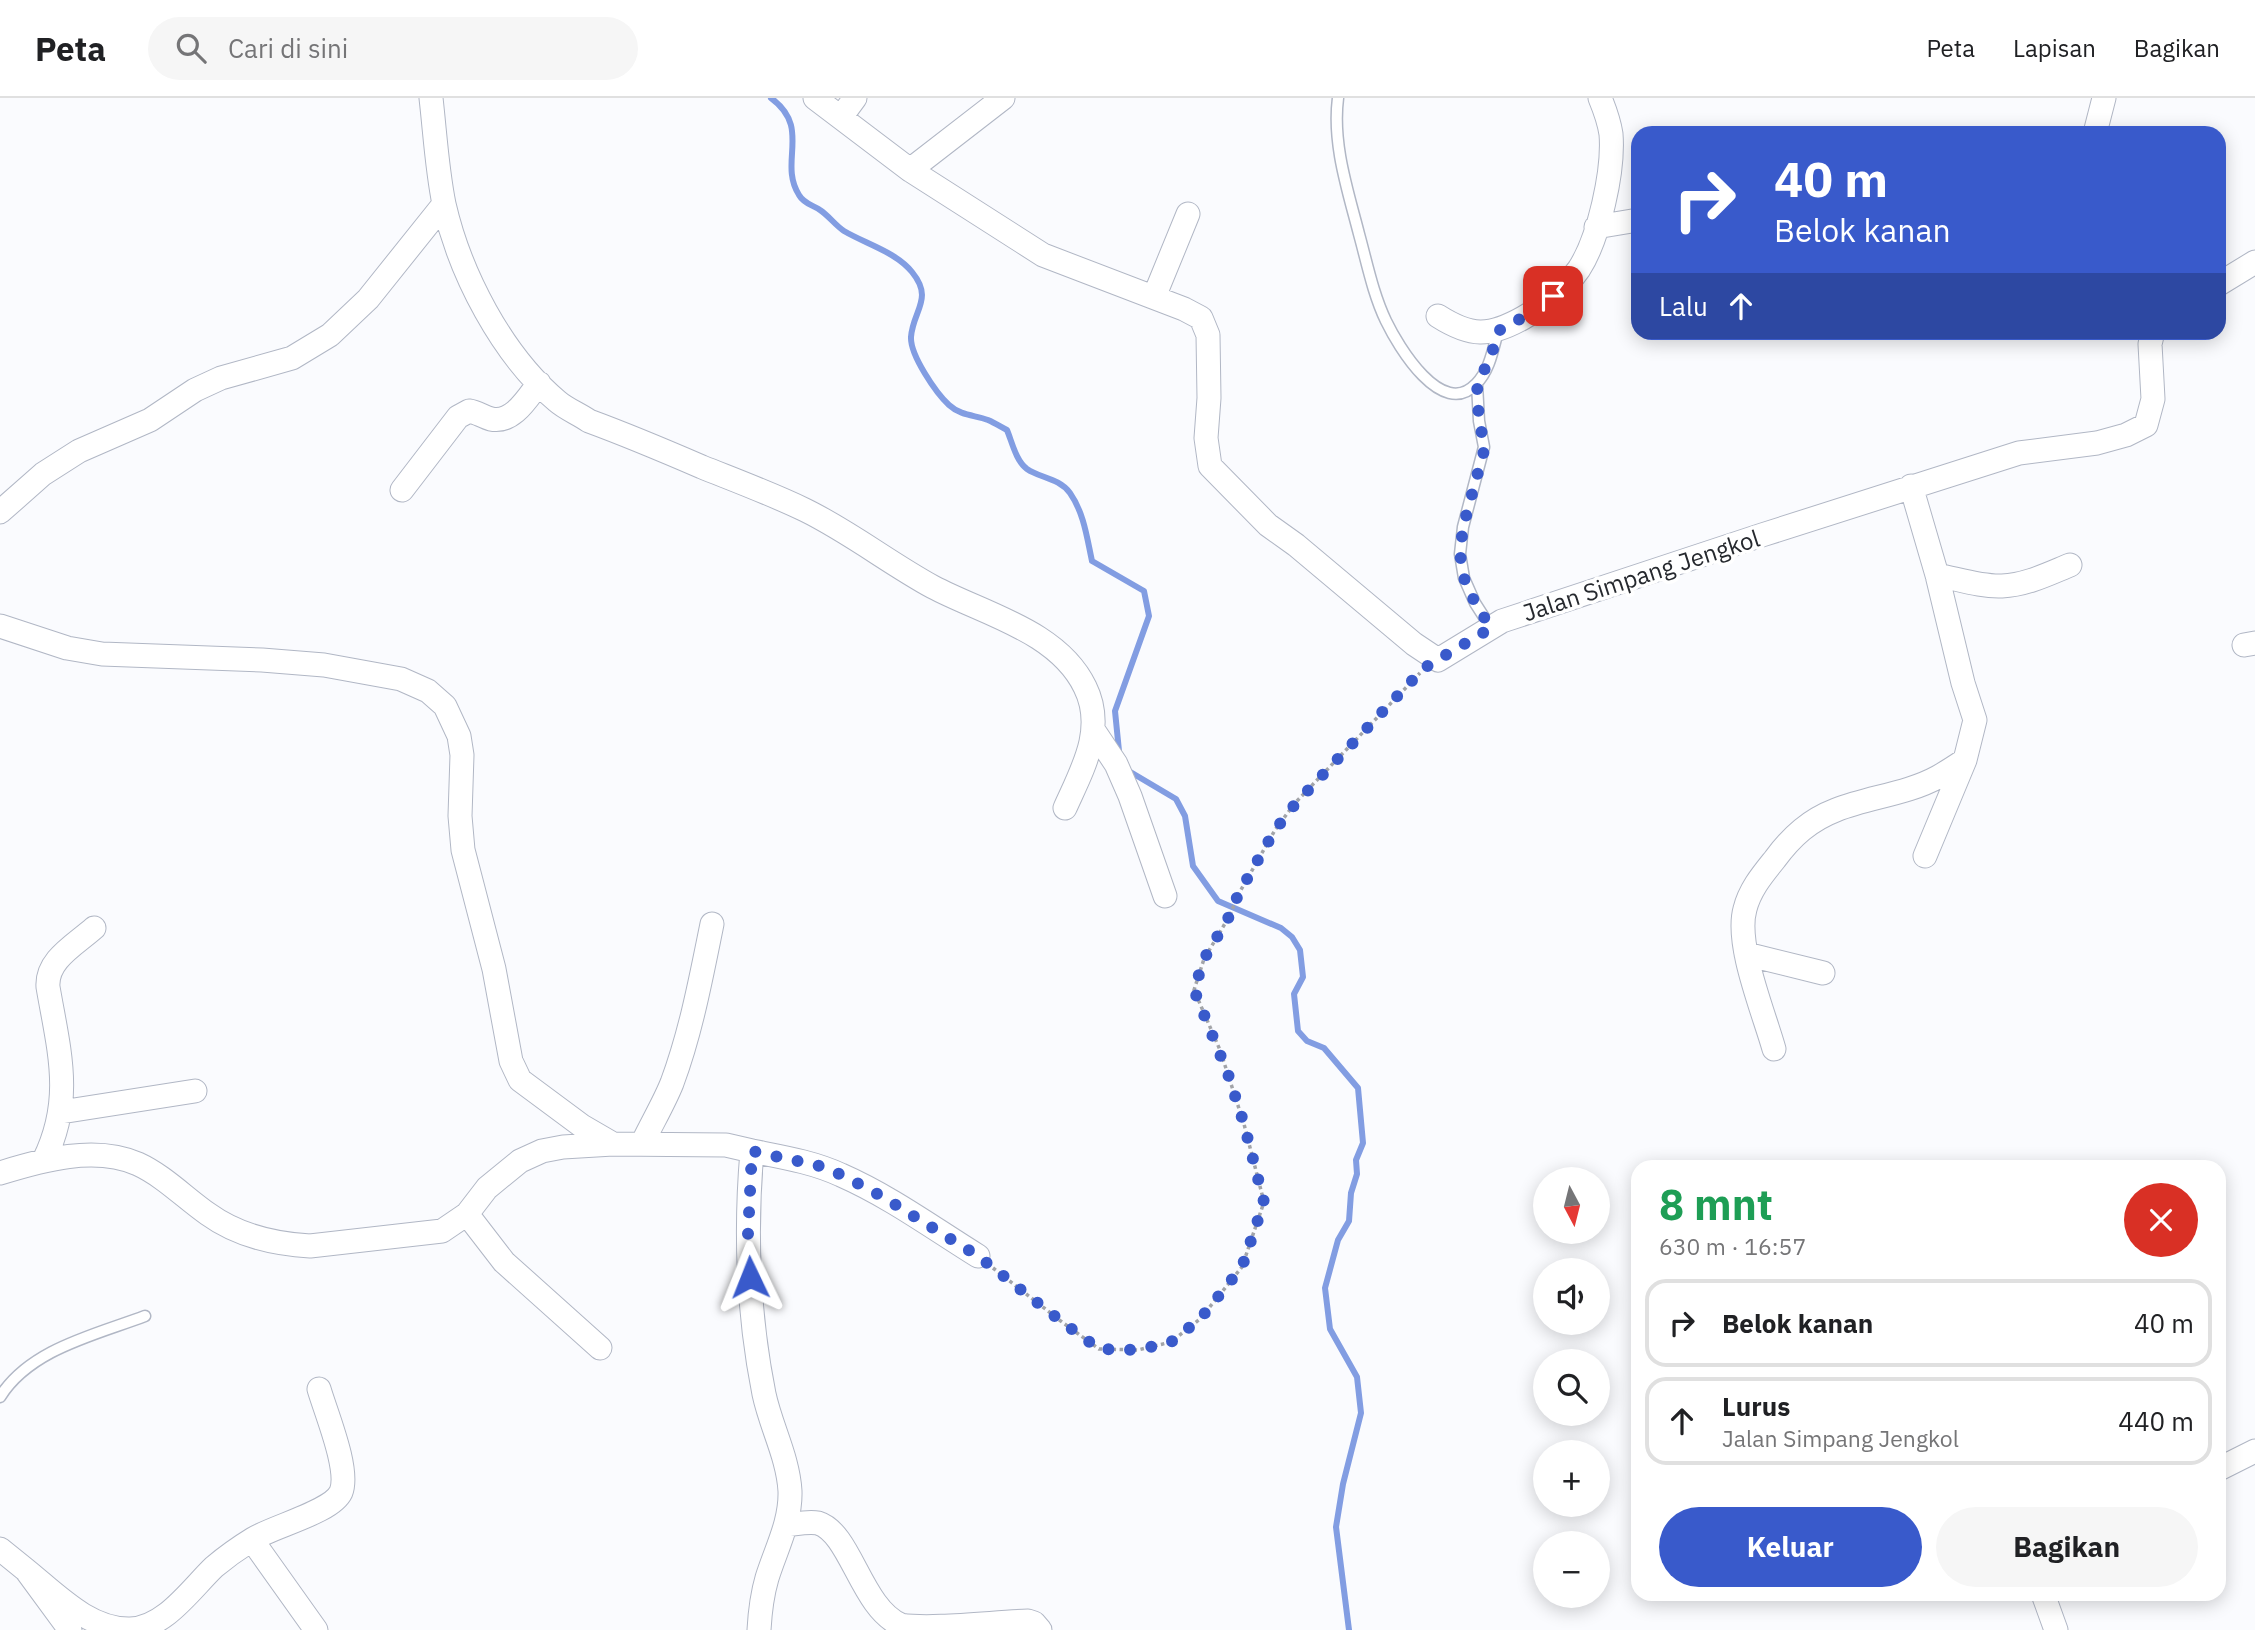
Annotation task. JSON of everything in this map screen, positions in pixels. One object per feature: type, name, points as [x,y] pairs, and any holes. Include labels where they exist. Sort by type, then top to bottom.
[{"type":"street","points":[[430,98],[444,204],[462,262],[487,314],[528,372],[558,402],[589,421],[804,509],[855,536],[908,573],[1033,636],[1056,652],[1078,674],[1091,702],[1094,731],[1080,775],[1065,808]]},
{"type":"street","points":[[815,98],[910,170],[1043,255],[1201,318],[1208,335],[1210,357],[1206,438],[1210,466],[1268,525],[1296,545],[1414,644],[1438,660]]},
{"type":"street","points":[[841,117],[855,98]]},
{"type":"street","points":[[910,170],[1003,98]]},
{"type":"street","points":[[1438,316],[1455,327],[1467,330],[1485,333],[1498,331],[1533,312],[1580,268],[1596,227],[1608,177],[1611,148],[1608,119],[1600,98]]},
{"type":"street","points":[[2097,126],[2104,98]]},
{"type":"street","points":[[0,512],[43,474],[79,451],[150,420],[195,390],[221,377],[292,358],[330,335],[368,299],[444,204]]},
{"type":"street","points":[[1154,297],[1188,214]]},
{"type":"street","points":[[1596,227],[1631,221]]},
{"type":"street","points":[[2226,280],[2255,262]]},
{"type":"street","name":"Jalan Simpang Jengkol","points":[[1438,660],[1502,621],[1911,486],[2019,453],[2097,443],[2126,435],[2146,425],[2153,399],[2151,340]]},
{"type":"street","points":[[402,490],[464,412],[477,412],[494,419],[504,418],[525,403],[539,383]]},
{"type":"street","points":[[1911,486],[1975,720],[1965,760],[1925,856]]},
{"type":"street","points":[[1937,575],[2002,586],[2028,581],[2070,565]]},
{"type":"street","points":[[0,626],[67,648],[102,654],[324,665],[401,679],[416,684],[437,697],[445,706],[459,736],[462,755],[460,817],[463,850],[494,969],[514,1072],[549,1103],[613,1144]]},
{"type":"street","points":[[1094,731],[1115,764],[1130,796],[1165,896]]},
{"type":"street","points":[[1774,1048],[1746,954],[1742,929],[1744,911],[1755,884],[1789,840],[1821,816],[1937,778],[1965,760]]},
{"type":"street","points":[[643,1142],[680,1060],[698,993],[712,924]]},
{"type":"street","points":[[44,1160],[61,1112],[62,1082],[48,972],[55,961],[94,928]]},
{"type":"street","points":[[1746,954],[1823,972]]},
{"type":"street","points":[[61,1112],[195,1091]]},
{"type":"street","points":[[0,1173],[44,1160],[101,1157],[136,1164],[154,1173],[228,1227],[289,1245],[334,1245],[433,1233],[449,1228],[467,1214],[487,1188],[520,1161],[542,1151],[563,1147],[643,1142],[726,1145],[790,1158],[842,1175],[978,1256]]},
{"type":"street","points":[[752,1151],[748,1234],[753,1318],[764,1396],[789,1477],[790,1494],[786,1525],[766,1581],[758,1630]]},
{"type":"street","points":[[467,1214],[513,1271],[600,1348]]},
{"type":"street","points":[[0,1549],[95,1622],[109,1627],[136,1629],[157,1621],[217,1565],[252,1540],[274,1527],[323,1508],[340,1496],[343,1487],[341,1464],[319,1389]]},
{"type":"street","points":[[2226,1466],[2255,1451]]},
{"type":"street","points":[[786,1525],[811,1523],[826,1528],[840,1542],[881,1611],[903,1626],[932,1629],[1028,1621],[1040,1630]]},
{"type":"street","points":[[252,1540],[316,1630]]},
{"type":"street","points":[[26,1570],[70,1630]]},
{"type":"street","points":[[2046,1601],[2056,1630]]},
{"type":"lane","points":[[1338,98],[1337,133],[1341,159],[1364,252],[1385,319],[1396,340],[1432,385],[1454,394],[1465,392],[1477,384],[1491,357],[1498,331]]},
{"type":"lane","points":[[1477,384],[1479,421],[1485,447],[1463,527],[1460,554],[1464,578],[1475,603],[1491,628]]},
{"type":"lane","points":[[0,1397],[18,1375],[51,1352],[145,1316]]},
{"type":"path","points":[[978,1256],[1099,1349],[1138,1350],[1171,1342],[1200,1319],[1242,1267],[1264,1202],[1228,1074],[1194,990],[1204,959],[1282,821],[1296,803],[1424,668],[1438,660]]},
{"type":"waterway","points":[[771,98],[783,109],[790,121],[793,183],[801,198],[823,212],[844,231],[898,259],[918,281],[922,297],[911,337],[912,345],[919,363],[937,392],[958,411],[988,420],[1007,430],[1023,466],[1055,481],[1070,493],[1082,517],[1092,561],[1144,591],[1149,616],[1115,711],[1119,751]]},
{"type":"waterway","points":[[1127,770],[1176,799],[1185,816],[1193,866],[1218,901],[1281,928],[1292,937],[1300,950],[1303,977],[1294,994],[1298,1031],[1307,1041],[1324,1048],[1358,1088],[1363,1143],[1356,1160],[1357,1174],[1351,1193],[1349,1221],[1338,1240],[1325,1288],[1330,1329],[1357,1377],[1361,1413],[1343,1484],[1336,1527],[1349,1630]]},
{"type":"route","points":[[750,1277],[748,1234],[752,1151],[820,1166],[883,1197],[978,1256],[1099,1349],[1138,1350],[1171,1342],[1200,1319],[1242,1267],[1264,1202],[1244,1124],[1220,1049],[1194,990],[1204,959],[1275,830],[1296,803],[1424,668],[1491,628],[1475,603],[1464,578],[1460,554],[1463,527],[1485,447],[1479,421],[1477,384],[1491,357],[1498,331],[1533,312],[1553,296]]}]
